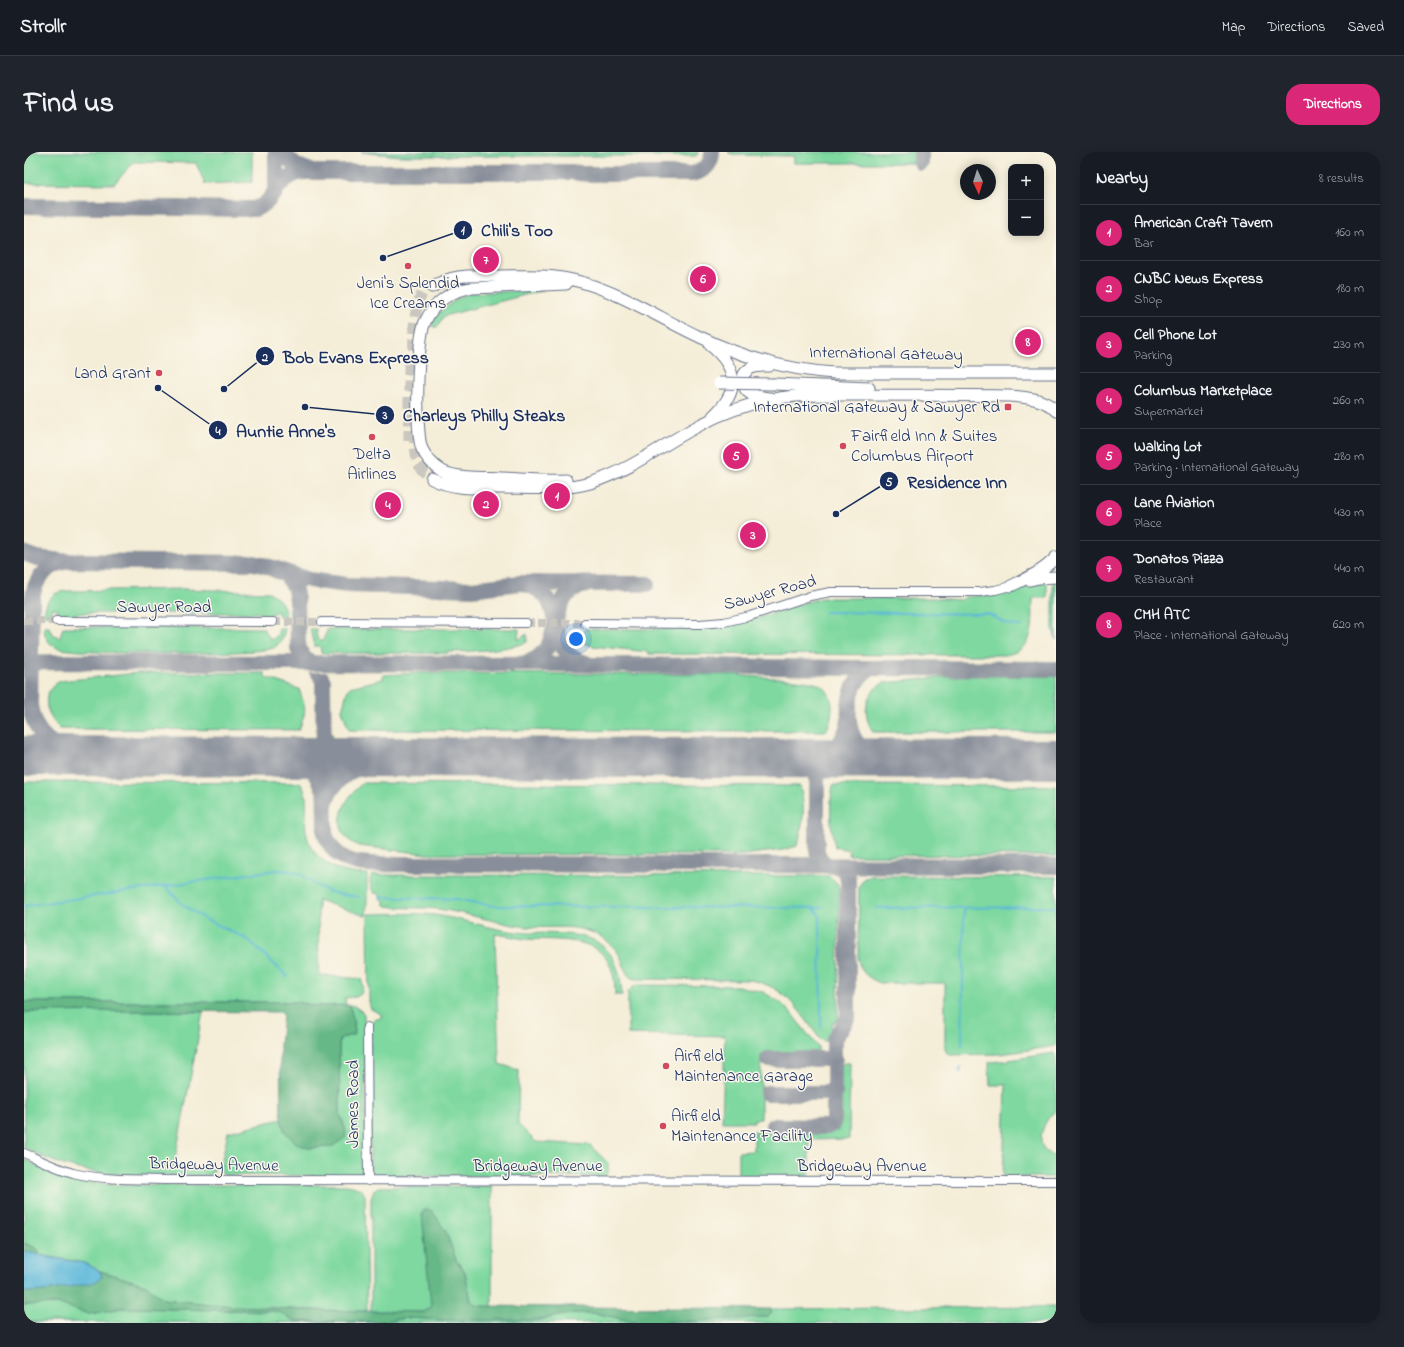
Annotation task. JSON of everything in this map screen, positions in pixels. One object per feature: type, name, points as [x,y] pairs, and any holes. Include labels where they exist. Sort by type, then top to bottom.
[{"type":"main road","points":[[432,287],[440,281],[458,276],[549,276],[581,282],[610,293]]},
{"type":"main road","points":[[610,293],[587,287],[563,284],[472,288],[450,293],[432,310],[425,321],[420,339],[418,411],[420,444],[432,462],[442,471],[454,474],[554,480],[574,479],[599,475],[634,463]]},
{"type":"main road","name":"International Gateway","points":[[610,293],[700,338],[750,357],[810,371],[834,373],[1056,373]]},
{"type":"main road","points":[[432,480],[446,485],[462,487],[563,487],[590,482],[653,454],[714,415],[727,401],[732,391],[733,380],[730,370],[723,357],[700,338]]},
{"type":"main road","points":[[810,371],[765,366],[754,367],[746,371],[743,384],[745,389],[750,394],[780,398],[832,395],[1027,397],[1047,404],[1056,412]]},
{"type":"main road","points":[[719,383],[876,389],[932,395]]},
{"type":"main road","points":[[703,423],[733,410],[780,398]]},
{"type":"main road","points":[[1011,586],[1045,568],[1056,556]]},
{"type":"main road","points":[[1011,586],[1038,578],[1056,577]]},
{"type":"street","name":"Sawyer Road","points":[[585,623],[712,623],[736,620],[810,596],[831,592],[980,592],[999,590],[1011,586]]},
{"type":"street","name":"Sawyer Road","points":[[56,621],[273,622]]},
{"type":"street","points":[[322,622],[526,623]]},
{"type":"street","name":"James Road","points":[[367,1027],[368,1181]]},
{"type":"street","name":"Bridgeway Avenue","points":[[24,1153],[52,1166],[73,1173],[98,1177],[175,1180],[1056,1181]]},
{"type":"green space","points":[[24,152],[252,152],[252,182],[205,184],[196,163],[134,162],[114,184],[26,183],[24,182]]},
{"type":"green space","points":[[361,152],[699,152],[696,156],[400,156]]},
{"type":"green space","points":[[728,152],[917,152],[917,161],[915,163],[794,163],[794,156],[732,155]]},
{"type":"green space","points":[[544,290],[448,315],[442,318],[438,327],[433,327],[433,319],[454,301],[470,293]]},
{"type":"green space","points":[[1045,581],[1047,583],[1047,598],[1033,598],[1032,626],[1028,642],[1023,648],[1005,655],[649,654],[649,652],[592,646],[584,643],[584,629],[705,629],[740,623],[823,598],[932,598],[962,600],[965,597],[1000,594]]},
{"type":"green space","points":[[1056,581],[1056,640],[1053,629],[1053,582]]},
{"type":"green space","points":[[183,589],[268,592],[280,601],[286,616],[279,616],[277,611],[267,617],[260,613],[83,613],[62,616],[54,607],[50,615],[44,615],[50,598],[61,592]]},
{"type":"green space","points":[[44,627],[50,627],[53,634],[60,638],[63,627],[263,628],[271,640],[277,636],[279,628],[285,628],[282,640],[273,648],[236,652],[130,653],[97,652],[58,648],[52,645],[48,640]]},
{"type":"green space","points":[[310,629],[316,629],[317,639],[323,640],[328,629],[519,629],[518,640],[527,634],[527,642],[512,647],[448,653],[321,653],[320,646],[314,646]]},
{"type":"green space","points":[[138,673],[265,673],[265,677],[299,689],[305,709],[299,730],[60,729],[51,717],[46,704],[47,698],[49,691],[60,681]]},
{"type":"green space","points":[[421,673],[742,675],[797,680],[822,686],[831,699],[832,708],[830,723],[825,731],[349,730],[342,710],[348,689],[350,687],[383,679],[383,675]]},
{"type":"green space","points":[[957,675],[1056,676],[1056,732],[873,732],[869,725],[866,711],[869,698],[877,687],[884,683],[957,677]]},
{"type":"green space","points":[[24,782],[300,783],[306,800],[306,831],[313,851],[328,864],[337,869],[357,874],[367,874],[366,916],[318,900],[319,975],[361,979],[363,986],[361,994],[356,997],[345,998],[346,1005],[318,1006],[295,1002],[24,1002]]},
{"type":"green space","points":[[363,783],[800,786],[803,801],[803,816],[797,846],[783,850],[742,855],[428,854],[359,846],[349,840],[343,833],[341,816],[349,798]]},
{"type":"green space","points":[[833,785],[1056,786],[1056,856],[849,855],[849,850],[835,847],[831,816]]},
{"type":"green space","points":[[372,875],[830,876],[837,883],[839,888],[838,1018],[837,1021],[832,1023],[832,1034],[830,1040],[824,1041],[820,1039],[799,1010],[783,994],[763,983],[750,980],[634,979],[628,975],[621,957],[613,947],[603,938],[595,934],[576,928],[517,926],[438,909],[387,906],[380,898],[380,894],[374,893],[373,891],[370,882]]},
{"type":"green space","points":[[870,876],[1056,877],[1056,1046],[1000,1054],[950,1055],[947,1053],[945,1048],[945,983],[880,983],[868,977],[859,964],[859,886],[863,879]]},
{"type":"green space","points":[[368,914],[432,915],[516,932],[568,934],[588,938],[604,947],[616,965],[622,995],[615,995],[613,975],[608,961],[599,951],[587,945],[558,940],[525,939],[495,934],[499,1064],[519,1070],[518,1124],[536,1142],[590,1145],[608,1163],[608,1173],[604,1176],[378,1176],[374,1174],[370,1167],[370,1024],[373,1020],[381,1018],[381,1014],[371,1009],[369,1004]]},
{"type":"green space","points":[[636,985],[738,986],[763,992],[781,1003],[791,1013],[818,1047],[818,1052],[812,1056],[761,1057],[761,1119],[754,1119],[754,1122],[722,1122],[725,1036],[628,1034],[628,992]]},
{"type":"green space","points":[[24,1002],[295,1002],[318,1006],[350,1005],[355,1031],[353,1035],[341,1038],[339,1044],[340,1114],[346,1131],[345,1138],[331,1147],[308,1148],[297,1144],[285,1132],[281,1119],[280,1045],[283,1015],[280,1012],[24,1012]]},
{"type":"green space","points":[[350,1005],[354,1006],[364,1014],[365,1166],[363,1171],[359,1175],[352,1176],[224,1175],[220,1169],[228,1132],[281,1119],[285,1132],[346,1131],[340,1114],[339,1044],[341,1038],[353,1035],[355,1031]]},
{"type":"green space","points":[[24,1012],[203,1012],[173,1169],[215,1169],[211,1175],[163,1176],[115,1174],[91,1171],[68,1166],[46,1158],[24,1147]]},
{"type":"green space","points":[[1055,1053],[1056,1111],[1046,1122],[1042,1133],[1041,1143],[1045,1151],[1056,1156],[1056,1175],[1053,1177],[1003,1177],[1006,1085],[990,1085],[989,1062]]},
{"type":"green space","points":[[845,1063],[850,1063],[849,1139],[809,1140],[809,1177],[748,1177],[740,1175],[738,1173],[738,1152],[754,1151],[754,1131],[838,1131],[838,1069]]},
{"type":"green space","points":[[24,1159],[43,1169],[62,1176],[98,1184],[347,1185],[358,1188],[364,1193],[365,1196],[367,1311],[306,1310],[219,1305],[162,1299],[146,1285],[100,1271],[85,1263],[39,1255],[39,1251],[36,1248],[24,1243]]},
{"type":"green space","points":[[492,1186],[492,1307],[478,1306],[471,1301],[465,1272],[456,1260],[446,1232],[433,1212],[431,1305],[429,1309],[424,1312],[371,1311],[371,1199],[374,1190],[378,1187]]},
{"type":"green space","points":[[428,1209],[433,1212],[446,1232],[456,1260],[465,1272],[471,1301],[478,1306],[770,1309],[772,1313],[768,1317],[655,1323],[639,1323],[595,1313],[574,1313],[539,1320],[446,1320],[408,1318],[377,1322],[297,1321],[282,1313],[272,1311],[122,1308],[89,1314],[60,1304],[24,1305],[24,1292],[45,1291],[102,1277],[100,1271],[146,1285],[163,1299],[219,1305],[306,1310],[424,1312],[429,1309],[431,1305],[422,1215],[423,1211]]},
{"type":"green space","points":[[24,1243],[36,1248],[39,1251],[39,1255],[24,1251]]},
{"type":"green space","points":[[60,1304],[89,1314],[122,1308],[272,1311],[282,1313],[297,1321],[377,1322],[408,1318],[446,1320],[539,1320],[574,1313],[595,1313],[642,1323],[24,1322],[24,1305]]},
{"type":"green space","points":[[1056,1307],[1056,1323],[655,1323],[772,1313],[770,1309]]},
{"type":"water","points":[[24,1251],[53,1258],[85,1263],[100,1271],[102,1277],[95,1282],[75,1286],[45,1291],[24,1292]]},
{"type":"waterway","points":[[825,612],[988,614],[1009,625],[1022,626]]},
{"type":"waterway","points":[[24,906],[276,870],[285,870],[297,873],[331,892],[359,897]]},
{"type":"waterway","points":[[164,885],[183,905],[205,919],[247,939],[288,977]]},
{"type":"waterway","points":[[380,897],[456,899],[494,906],[822,908]]},
{"type":"waterway","points":[[876,908],[1056,907]]},
{"type":"waterway","points":[[814,908],[820,916],[821,1028]]},
{"type":"waterway","points":[[962,1046],[964,909]]},
{"type":"waterway","points":[[960,1067],[960,1072]]},
{"type":"taxiway","points":[[275,193],[276,152]]},
{"type":"taxiway","points":[[282,152],[295,165],[311,171]]},
{"type":"taxiway","points":[[24,206],[254,209],[267,202],[282,182],[294,174],[305,172],[571,172],[588,174],[691,174],[703,170],[709,164],[712,157],[712,152]]},
{"type":"taxiway","points":[[921,152],[921,163]]},
{"type":"taxiway","points":[[24,553],[37,558],[62,561],[254,563],[309,580],[347,585],[472,589],[520,583],[647,584]]},
{"type":"taxiway","points":[[64,562],[57,564],[46,571],[35,586],[33,593],[30,705],[32,716],[36,725],[47,739],[63,749],[82,756]]},
{"type":"taxiway","points":[[264,565],[286,575],[294,586],[297,600],[298,649],[319,673],[323,681],[325,834],[331,846],[338,854],[346,859],[366,864],[1056,866]]},
{"type":"taxiway","points":[[526,584],[540,591],[549,601],[558,636],[563,647],[571,656],[586,663]]},
{"type":"taxiway","points":[[525,663],[539,657],[547,647],[563,600],[572,591],[586,585]]},
{"type":"taxiway","points":[[31,662],[553,664],[1056,669]]},
{"type":"taxiway","points":[[872,668],[863,674],[852,692],[849,703],[850,726],[853,736],[865,751],[892,759]]},
{"type":"taxiway","points":[[828,866],[819,857],[817,850],[817,771],[820,765],[841,741],[849,720]]},
{"type":"taxiway","points":[[324,733],[328,743],[334,750],[352,757]]},
{"type":"taxiway","points":[[287,756],[299,760],[310,767],[314,771],[323,788]]},
{"type":"taxiway","points":[[325,804],[329,793],[336,784],[353,770],[374,762],[396,757]]},
{"type":"taxiway","points":[[798,758],[807,760],[814,766],[816,769],[817,778]]},
{"type":"taxiway","points":[[773,1126],[827,1127],[833,1123],[834,1119],[834,1039],[848,1017],[848,879],[843,869],[832,866]]},
{"type":"taxiway","points":[[768,1059],[835,1059]]},
{"type":"taxiway","points":[[767,1093],[835,1093]]},
{"type":"runway","points":[[24,756],[1056,759]]},
{"type":"tunnel","points":[[414,366],[415,320],[418,302],[422,294]]},
{"type":"tunnel","points":[[409,358],[409,441]]},
{"type":"tunnel","points":[[414,432],[418,462],[422,470],[426,474],[442,481]]},
{"type":"tunnel","points":[[24,621],[56,621]]},
{"type":"tunnel","points":[[273,622],[322,622]]},
{"type":"tunnel","points":[[526,623],[585,623]]},
{"type":"place","name":"Chili's Too","points":[[383,258]]},
{"type":"place","name":"Donatos Pizza","points":[[486,260]]},
{"type":"place","name":"Jeni's Splendid Ice Creams","points":[[408,266]]},
{"type":"place","name":"Lane Aviation","points":[[703,279]]},
{"type":"place","name":"CMH ATC","points":[[1028,342]]},
{"type":"place","name":"Land Grant","points":[[159,373]]},
{"type":"place","name":"Auntie Anne's","points":[[158,388]]},
{"type":"place","name":"Bob Evans Express","points":[[224,389]]},
{"type":"place","name":"Charleys Philly Steaks","points":[[305,407]]},
{"type":"place","name":"International Gateway & Sawyer Rd","points":[[1008,407]]},
{"type":"place","name":"Delta Airlines","points":[[372,437]]},
{"type":"place","name":"Fairfield Inn & Suites Columbus Airport","points":[[843,446]]},
{"type":"place","name":"Walking Lot","points":[[736,456]]},
{"type":"place","name":"American Craft Tavern","points":[[557,496]]},
{"type":"place","name":"CNBC News Express","points":[[486,504]]},
{"type":"place","name":"Columbus Marketplace","points":[[388,505]]},
{"type":"place","name":"Residence Inn","points":[[836,514]]},
{"type":"place","name":"Cell Phone Lot","points":[[753,535]]},
{"type":"place","name":"Airfield Maintenance Garage","points":[[666,1066]]},
{"type":"place","name":"Airfield Maintenance Facility","points":[[663,1126]]}]
